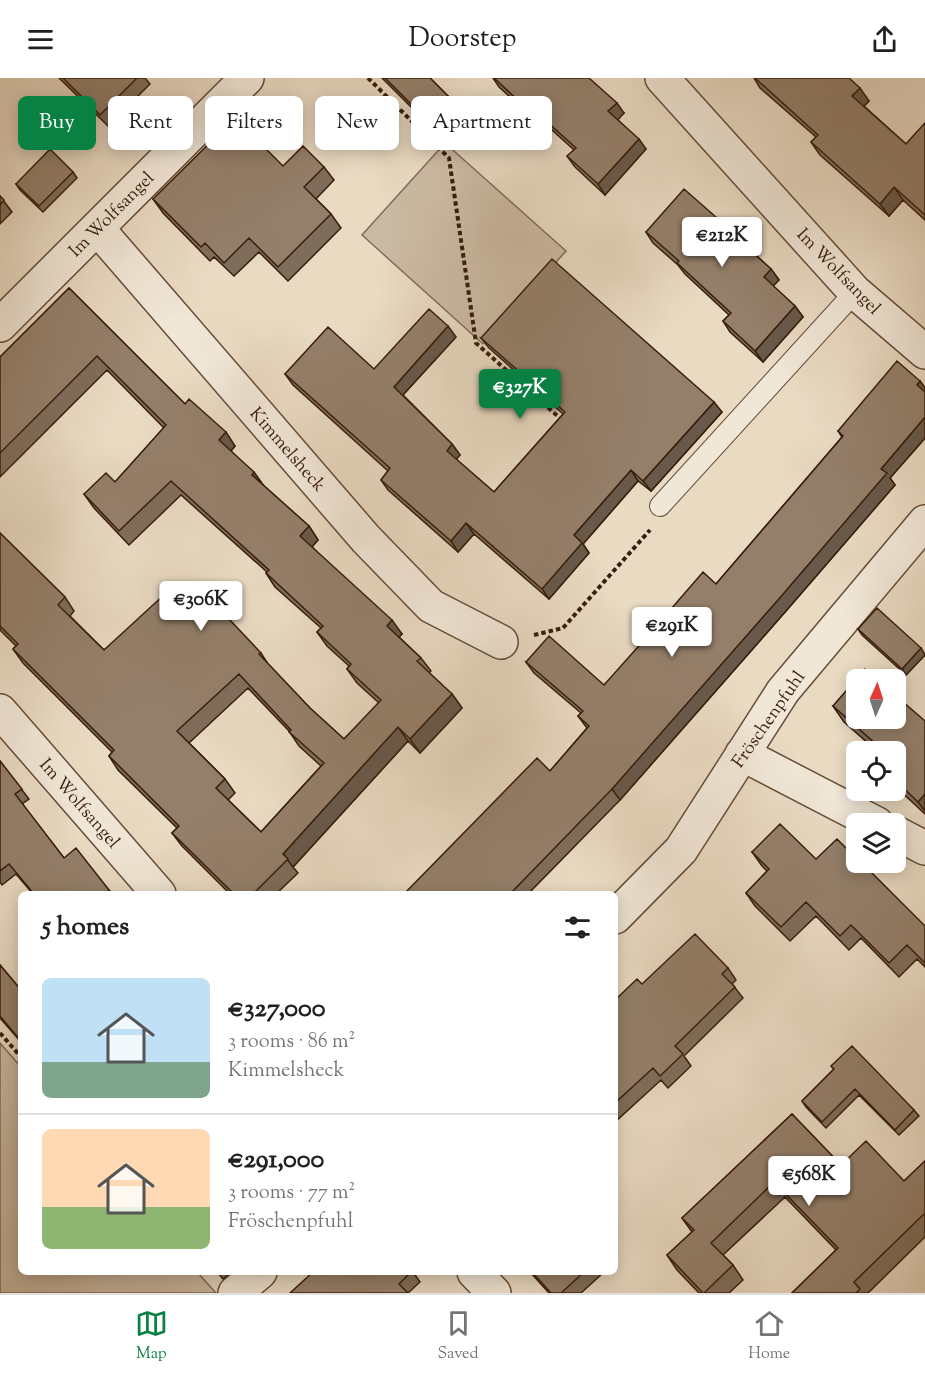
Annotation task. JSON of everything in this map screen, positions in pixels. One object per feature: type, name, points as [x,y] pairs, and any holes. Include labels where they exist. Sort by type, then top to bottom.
[{"type":"street","name":"Im Wolfsangel","points":[[0,324],[247,78]]},
{"type":"street","name":"Im Wolfsangel","points":[[662,78],[855,292],[925,352]]},
{"type":"street","name":"Kimmelsheck","points":[[97,228],[382,556],[431,606],[501,642]]},
{"type":"street","name":"Fröschenpfuhl","points":[[618,914],[681,850],[783,691],[925,522]]},
{"type":"street","name":"Im Wolfsangel","points":[[0,711],[156,891]]},
{"type":"street","points":[[742,754],[856,813]]},
{"type":"street","points":[[906,838],[925,848]]},
{"type":"street","points":[[236,1293],[257,1275]]},
{"type":"street","points":[[477,1275],[494,1293]]},
{"type":"lane","points":[[660,506],[855,292]]},
{"type":"path","points":[[368,78],[449,158],[476,343],[563,421]]},
{"type":"path","points":[[501,642],[562,628],[657,522],[660,506]]},
{"type":"path","points":[[0,1033],[18,1054]]},
{"type":"shaded area","points":[[439,150],[453,150],[566,251],[483,344],[362,235]]},
{"type":"shaded area","points":[[0,1043],[18,1064],[18,1275],[200,1275],[216,1293],[0,1293]]},
{"type":"building","points":[[63,78],[137,78],[119,96],[108,96],[108,107],[100,115],[96,111],[96,96],[81,96]]},
{"type":"building","points":[[385,78],[430,78],[448,96],[411,96],[411,104]]},
{"type":"building","points":[[494,78],[589,78],[617,103],[608,111],[639,139],[598,184],[567,156],[576,148],[552,126],[552,96],[513,96]]},
{"type":"building","points":[[755,78],[849,78],[860,88],[852,96],[906,144],[925,123],[925,215],[894,187],[880,204],[811,142],[818,135]]},
{"type":"building","points":[[303,146],[324,167],[304,187],[331,214],[278,267],[249,238],[224,263],[205,243],[201,247],[153,199],[205,148],[205,150],[267,150],[283,166],[299,150],[303,150]]},
{"type":"building","points":[[49,150],[73,172],[39,206],[16,184]]},
{"type":"building","points":[[684,189],[771,269],[764,277],[795,306],[755,351],[723,321],[731,313],[646,232]]},
{"type":"building","points":[[552,259],[714,402],[643,481],[631,470],[574,535],[582,543],[542,589],[466,523],[451,541],[381,480],[390,468],[285,374],[328,327],[374,369],[429,309],[448,326],[394,387],[452,444],[447,451],[494,492],[565,412],[481,338]]},
{"type":"building","points":[[69,288],[185,404],[189,399],[226,432],[219,440],[254,472],[252,475],[309,526],[300,536],[392,620],[387,626],[421,658],[417,661],[452,694],[410,739],[398,727],[283,854],[288,859],[256,891],[231,891],[172,833],[179,826],[109,756],[114,750],[13,649],[18,644],[0,626],[0,533],[65,597],[58,605],[104,650],[166,593],[175,603],[196,584],[310,708],[344,739],[381,700],[347,669],[351,664],[317,632],[323,626],[266,573],[269,570],[171,481],[119,531],[84,494],[106,473],[115,482],[166,425],[97,356],[0,453],[0,357]],"holes":[[[239,674],[291,730],[289,732],[324,763],[261,832],[216,788],[225,779],[177,731]]]},
{"type":"building","points":[[897,361],[920,381],[917,385],[925,392],[925,417],[881,469],[887,473],[612,789],[513,891],[407,891],[537,758],[550,771],[589,726],[578,716],[583,711],[526,662],[549,636],[604,685],[703,572],[716,584],[843,436],[838,431]]},
{"type":"building","points":[[877,608],[921,648],[902,669],[858,629]]},
{"type":"building","points":[[846,691],[846,718],[833,706]]},
{"type":"building","points":[[906,705],[925,721],[925,794],[918,802],[906,791],[906,741],[873,741],[859,729],[906,729]]},
{"type":"building","points":[[0,761],[22,789],[15,794],[64,858],[76,848],[109,890],[32,891],[9,864],[0,871]]},
{"type":"building","points":[[780,824],[816,859],[837,839],[846,848],[846,873],[872,873],[925,926],[925,963],[907,945],[889,963],[851,925],[840,936],[806,902],[781,927],[746,893],[769,869],[752,852]]},
{"type":"building","points":[[695,934],[728,968],[722,974],[735,987],[675,1046],[683,1054],[660,1076],[653,1068],[618,1100],[618,997],[637,979],[642,984]]},
{"type":"building","points":[[0,965],[18,986],[18,1037],[0,1016]]},
{"type":"building","points":[[852,1046],[914,1110],[895,1130],[855,1089],[822,1122],[802,1101],[834,1069],[831,1066]]},
{"type":"building","points":[[792,1114],[841,1165],[866,1141],[904,1181],[925,1161],[925,1213],[854,1282],[860,1289],[856,1293],[792,1293],[838,1248],[774,1182],[711,1243],[733,1265],[703,1293],[667,1255],[694,1230],[682,1218]]},
{"type":"building","points":[[310,1275],[408,1275],[399,1284],[408,1293],[290,1293]]},
{"type":"building","points":[[535,1275],[581,1275],[561,1293],[551,1293]]}]
